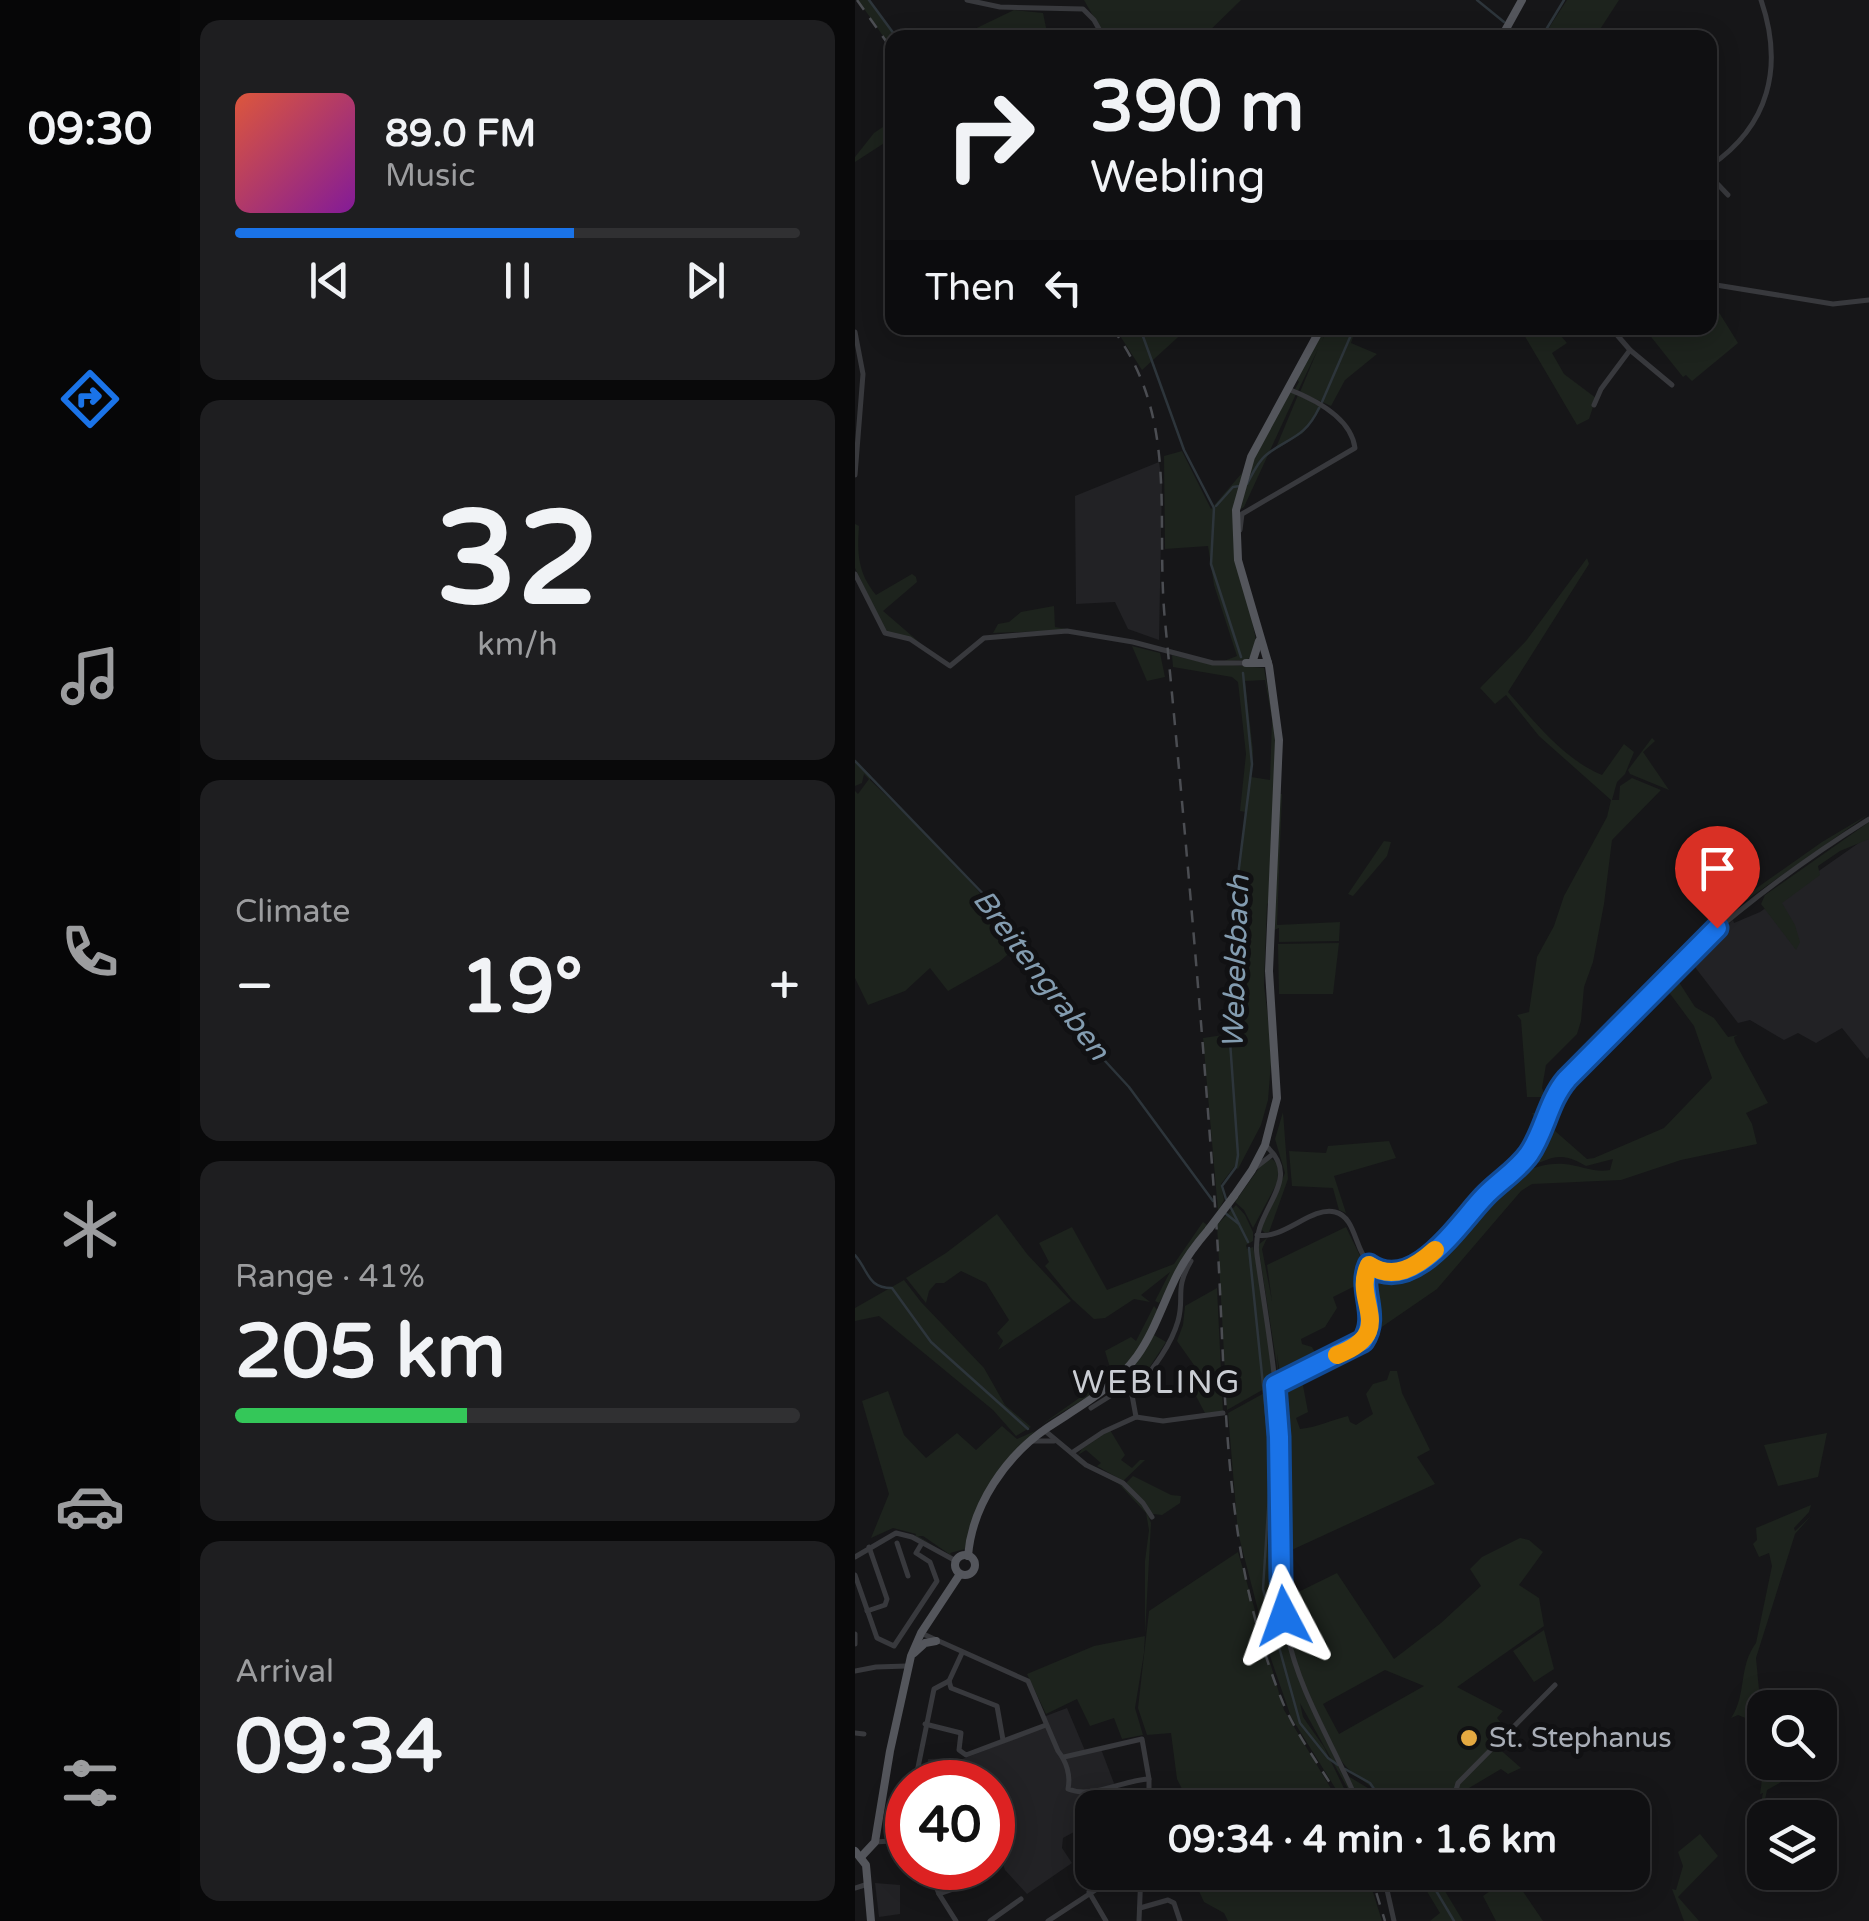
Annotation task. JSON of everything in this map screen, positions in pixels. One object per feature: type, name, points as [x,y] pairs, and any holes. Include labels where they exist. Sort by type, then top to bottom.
[{"type":"main road","points":[[1505,30],[1522,0]]},
{"type":"main road","points":[[968,1556],[975,1521],[985,1498],[1012,1459],[1043,1430],[1095,1397],[1125,1370],[1151,1332],[1190,1258],[1253,1170],[1265,1145],[1275,1110],[1277,1084],[1269,971],[1279,740],[1267,660],[1238,560],[1236,518],[1241,487],[1262,435],[1317,335]]},
{"type":"main road","points":[[1260,635],[1250,662],[1267,660]]},
{"type":"main road","points":[[968,1556],[975,1562],[974,1569],[970,1574],[961,1574],[955,1567],[956,1561],[968,1556]]},
{"type":"main road","points":[[871,1921],[868,1884],[858,1854],[875,1842],[907,1666],[921,1633],[961,1574]]},
{"type":"main road","points":[[911,1656],[925,1642],[936,1641]]},
{"type":"street","points":[[967,0],[999,7],[1085,9]]},
{"type":"street","points":[[1081,0],[1099,30]]},
{"type":"street","points":[[1717,160],[1743,140],[1768,90],[1772,44],[1761,0]]},
{"type":"street","points":[[1717,184],[1727,195]]},
{"type":"street","points":[[1717,285],[1833,304],[1869,300]]},
{"type":"street","points":[[855,332],[863,374],[855,476]]},
{"type":"street","points":[[1617,335],[1672,385]]},
{"type":"street","points":[[1594,405],[1630,350]]},
{"type":"street","points":[[1238,560],[1242,559],[1242,514],[1355,448],[1353,437],[1330,411],[1289,389]]},
{"type":"street","points":[[855,574],[885,633],[910,639],[949,666],[984,638],[996,634],[1067,631],[1133,642],[1213,663],[1250,662]]},
{"type":"street","points":[[1257,1234],[1281,1232],[1323,1212],[1335,1212],[1344,1218],[1369,1265],[1381,1272],[1403,1271],[1422,1262],[1528,1156],[1561,1086],[1672,970],[1747,903],[1869,819]]},
{"type":"street","points":[[1265,1145],[1281,1163],[1282,1175],[1257,1234],[1280,1451],[1281,1578],[1287,1632],[1303,1688],[1351,1790]]},
{"type":"street","points":[[1253,1170],[1274,1153]]},
{"type":"street","points":[[1132,1396],[1159,1359],[1179,1319],[1180,1282],[1190,1258]]},
{"type":"street","points":[[1275,1385],[1310,1365],[1350,1350],[1367,1337],[1371,1316],[1366,1272],[1369,1265]]},
{"type":"street","points":[[1091,1408],[1121,1388],[1132,1396],[1136,1417]]},
{"type":"street","points":[[1073,1452],[1136,1417],[1163,1421],[1223,1413]]},
{"type":"street","points":[[1043,1430],[1086,1465],[1123,1483],[1143,1502],[1151,1517]]},
{"type":"street","points":[[1030,1442],[1052,1441]]},
{"type":"street","points":[[855,1557],[895,1534],[956,1561]]},
{"type":"street","points":[[897,1543],[908,1576]]},
{"type":"street","points":[[904,1564],[912,1560],[922,1543]]},
{"type":"street","points":[[867,1611],[887,1603],[869,1547]]},
{"type":"street","points":[[855,1575],[877,1638],[889,1645],[897,1644],[937,1580],[931,1562],[917,1553]]},
{"type":"street","points":[[921,1633],[961,1654],[1024,1676],[1064,1757],[1068,1788],[1079,1793],[1128,1780],[1149,1779]]},
{"type":"street","points":[[855,1634],[855,1644]]},
{"type":"street","points":[[961,1654],[949,1681],[951,1688],[997,1706],[1003,1740]]},
{"type":"street","points":[[855,1671],[907,1666]]},
{"type":"street","points":[[919,1760],[933,1688],[949,1681]]},
{"type":"street","points":[[1455,1790],[1555,1685]]},
{"type":"street","points":[[925,1724],[961,1733],[962,1754],[1046,1725]]},
{"type":"street","points":[[855,1733],[864,1734]]},
{"type":"street","points":[[1064,1757],[1142,1738],[1149,1790]]},
{"type":"street","points":[[875,1842],[885,1841]]},
{"type":"street","points":[[855,1888],[868,1884]]},
{"type":"street","points":[[937,1890],[955,1921]]},
{"type":"street","points":[[939,1894],[950,1890]]},
{"type":"street","points":[[1048,1921],[1092,1890]]},
{"type":"street","points":[[1139,1921],[1141,1890]]},
{"type":"street","points":[[1387,1890],[1394,1921]]},
{"type":"street","points":[[1089,1892],[1106,1921]]},
{"type":"street","points":[[990,1921],[1021,1899]]},
{"type":"street","points":[[1141,1908],[1168,1900],[1174,1903],[1180,1921]]},
{"type":"shaded area","points":[[858,0],[869,0],[892,30],[885,30],[885,39]]},
{"type":"shaded area","points":[[1084,0],[1241,0],[1210,30],[1101,30]]},
{"type":"shaded area","points":[[1567,0],[1619,0],[1600,30],[1548,30]]},
{"type":"shaded area","points":[[1014,10],[1043,13],[1047,30],[973,30]]},
{"type":"shaded area","points":[[885,126],[885,143],[855,162],[855,157]]},
{"type":"shaded area","points":[[1717,309],[1738,343],[1692,381],[1686,375],[1683,377],[1650,335],[1717,335]]},
{"type":"shaded area","points":[[1120,335],[1180,335],[1142,370]]},
{"type":"shaded area","points":[[1320,335],[1325,335],[1322,341],[1325,335],[1354,335],[1351,343],[1377,354],[1345,380],[1331,406],[1300,392],[1318,349],[1298,391],[1296,378]]},
{"type":"shaded area","points":[[1524,335],[1560,335],[1567,343],[1552,353],[1564,374],[1596,398],[1589,419],[1577,425]]},
{"type":"shaded area","points":[[1290,392],[1296,394],[1244,507],[1239,510],[1256,452]]},
{"type":"shaded area","points":[[1298,395],[1322,407],[1303,433],[1275,450]]},
{"type":"shaded area","points":[[1182,451],[1211,509],[1242,473],[1233,527],[1257,645],[1254,655],[1246,660],[1224,661],[1237,656],[1214,585],[1208,546],[1165,549],[1164,456]]},
{"type":"shaded area","points":[[1159,462],[1159,640],[1128,629],[1115,602],[1076,604],[1075,496]]},
{"type":"shaded area","points":[[855,524],[859,526],[862,571],[876,595],[912,574],[916,577],[917,582],[883,611],[919,642],[886,632],[855,568]]},
{"type":"shaded area","points":[[1587,558],[1589,564],[1508,692],[1562,749],[1602,775],[1624,744],[1634,752],[1612,800],[1619,800],[1620,786],[1632,778],[1661,790],[1612,840],[1581,1021],[1577,1034],[1546,1065],[1542,1088],[1548,1101],[1539,1127],[1532,1113],[1543,1112],[1542,1097],[1527,1097],[1521,1020],[1517,1015],[1529,1012],[1537,957],[1564,896],[1607,817],[1611,800],[1539,736],[1506,695],[1495,704],[1480,688],[1526,641]]},
{"type":"shaded area","points":[[1054,606],[1055,627],[1072,630],[993,633],[998,624],[1009,622],[1021,612]]},
{"type":"shaded area","points":[[1132,646],[1160,653],[1165,677],[1147,681]]},
{"type":"shaded area","points":[[1172,655],[1264,668],[1277,743],[1264,985],[1272,1051],[1268,1100],[1261,1125],[1238,1169],[1234,1167],[1221,1184],[1224,1200],[1218,1211],[1203,1038],[1230,1034],[1235,899],[1246,812],[1240,811],[1246,754],[1238,682],[1232,677],[1173,667]],"holes":[[[1265,680],[1272,719],[1270,780],[1251,777],[1253,751],[1245,681]]]},
{"type":"shaded area","points":[[1652,738],[1655,741],[1643,752],[1669,790],[1628,770]]},
{"type":"shaded area","points":[[855,759],[871,776],[870,780],[977,889],[1010,934],[1015,948],[999,962],[948,991],[930,968],[905,991],[868,1005],[855,978],[855,791],[858,794],[869,779],[864,774],[862,783],[855,786]]},
{"type":"shaded area","points":[[1279,794],[1277,925],[1340,922],[1339,941],[1279,942],[1279,928],[1274,930]]},
{"type":"shaded area","points":[[1869,814],[1748,899],[1744,897],[1822,842]]},
{"type":"shaded area","points":[[1869,822],[1869,839],[1818,866],[1820,875],[1782,903],[1795,925],[1800,942],[1796,950],[1761,904],[1765,895]]},
{"type":"shaded area","points":[[1869,839],[1869,1057],[1842,1028],[1816,1043],[1798,1033],[1784,1040],[1750,1020],[1738,1023],[1688,958],[1733,920],[1734,923],[1760,912]]},
{"type":"shaded area","points":[[1384,841],[1391,842],[1387,856],[1353,896],[1348,894]]},
{"type":"shaded area","points":[[1339,943],[1333,994],[1279,994],[1278,944]]},
{"type":"shaded area","points":[[1671,975],[1695,1007],[1714,1018],[1728,1037],[1738,1035],[1735,1042],[1768,1103],[1746,1113],[1757,1144],[1681,1160],[1621,1180],[1532,1184],[1521,1191],[1437,1289],[1373,1333],[1369,1274],[1396,1278],[1423,1271],[1485,1201],[1522,1173],[1564,1164],[1610,1170],[1613,1159],[1586,1166],[1560,1157],[1521,1169],[1546,1123],[1587,1159],[1594,1158],[1664,1128],[1712,1078],[1694,1026],[1662,983]]},
{"type":"shaded area","points":[[1283,1112],[1288,1179],[1269,1232],[1265,1233],[1261,1229],[1263,1222],[1285,1173],[1275,1139]]},
{"type":"shaded area","points":[[1389,1141],[1396,1158],[1334,1176],[1346,1213],[1339,1210],[1333,1188],[1292,1186],[1289,1151],[1326,1153],[1328,1146]]},
{"type":"shaded area","points":[[1272,1159],[1279,1165],[1277,1183],[1253,1228],[1235,1202],[1264,1161]]},
{"type":"shaded area","points":[[1236,1205],[1253,1232],[1253,1241],[1246,1245],[1247,1249],[1253,1247],[1262,1288],[1273,1384],[1227,1410],[1217,1225]]},
{"type":"shaded area","points":[[997,1214],[1027,1254],[1071,1301],[998,1350],[1003,1341],[997,1333],[1009,1320],[986,1283],[961,1271],[944,1283],[936,1283],[926,1303],[906,1278]]},
{"type":"shaded area","points":[[1203,1222],[1207,1225],[1159,1303],[1155,1301],[1170,1272],[1141,1295],[1150,1302],[1134,1299],[1105,1318],[1094,1319],[1072,1299],[1045,1266],[1049,1262],[1039,1243],[1072,1227],[1107,1290],[1174,1264]]},
{"type":"shaded area","points":[[1346,1227],[1364,1264],[1365,1281],[1333,1297],[1337,1308],[1325,1327],[1301,1339],[1302,1344],[1312,1347],[1319,1360],[1281,1380],[1258,1245],[1267,1238],[1262,1249],[1272,1301],[1267,1265]]},
{"type":"shaded area","points":[[904,1280],[984,1368],[1005,1405],[1031,1427],[1016,1436],[993,1410],[879,1316],[855,1321],[855,1308]]},
{"type":"shaded area","points":[[1217,1288],[1223,1412],[1205,1413],[1188,1381],[1194,1365],[1177,1341],[1185,1306]]},
{"type":"shaded area","points":[[1154,1306],[1158,1311],[1137,1353],[1109,1384],[1041,1425],[1109,1377],[1105,1351],[1131,1337],[1136,1341]]},
{"type":"shaded area","points":[[1154,1335],[1166,1342],[1134,1391],[1121,1385]]},
{"type":"shaded area","points":[[1390,1371],[1397,1371],[1402,1393],[1430,1450],[1417,1457],[1435,1484],[1283,1554],[1284,1469],[1279,1385],[1301,1375],[1308,1412],[1296,1418],[1300,1429],[1348,1416],[1356,1425],[1373,1414],[1366,1394],[1373,1384],[1387,1380]]},
{"type":"shaded area","points":[[888,1391],[904,1435],[926,1458],[957,1433],[976,1450],[1002,1426],[1017,1439],[1035,1431],[993,1485],[965,1549],[950,1553],[952,1556],[923,1536],[918,1536],[933,1545],[915,1536],[916,1534],[893,1528],[871,1538],[889,1494],[862,1401]]},
{"type":"shaded area","points":[[1268,1391],[1275,1466],[1271,1391],[1278,1448],[1278,1566],[1287,1644],[1308,1703],[1350,1790],[1300,1703],[1303,1717],[1324,1747],[1345,1790],[1336,1790],[1291,1717],[1270,1656],[1238,1533],[1228,1413]]},
{"type":"shaded area","points":[[1110,1430],[1125,1455],[1121,1460],[1132,1468],[1145,1460],[1123,1481],[1097,1466],[1101,1463],[1086,1450],[1078,1455]]},
{"type":"shaded area","points":[[1827,1433],[1818,1477],[1778,1486],[1764,1445]]},
{"type":"shaded area","points":[[1069,1454],[1128,1489],[1145,1509],[1151,1523],[1145,1634],[1149,1530],[1146,1513],[1119,1484],[1079,1463]]},
{"type":"shaded area","points":[[1133,1476],[1181,1496],[1180,1503],[1162,1515],[1153,1514],[1126,1483]]},
{"type":"shaded area","points":[[1811,1505],[1794,1528],[1795,1531],[1811,1516],[1795,1534],[1756,1658],[1759,1690],[1747,1690],[1747,1719],[1738,1715],[1731,1718],[1756,1643],[1772,1566],[1769,1553],[1759,1557],[1753,1544],[1757,1540],[1756,1528]]},
{"type":"shaded area","points":[[1520,1538],[1543,1552],[1519,1585],[1539,1598],[1544,1626],[1457,1687],[1503,1711],[1497,1718],[1509,1732],[1496,1746],[1521,1768],[1508,1774],[1501,1769],[1468,1790],[1375,1790],[1345,1765],[1319,1722],[1296,1662],[1284,1599],[1337,1573],[1394,1659],[1481,1586],[1470,1569],[1482,1557]],"holes":[[[1385,1670],[1424,1686],[1339,1734],[1323,1704]]]},
{"type":"shaded area","points":[[1238,1552],[1284,1710],[1332,1790],[1182,1790],[1177,1779],[1171,1733],[1147,1735],[1138,1708],[1149,1611]]},
{"type":"shaded area","points":[[1544,1630],[1554,1669],[1534,1682],[1513,1651]]},
{"type":"shaded area","points":[[1145,1636],[1135,1708],[1143,1735],[1122,1739],[1114,1718],[1090,1726],[1077,1699],[1046,1714],[1027,1674],[1094,1646]]},
{"type":"shaded area","points":[[1067,1708],[1086,1753],[1101,1749],[1117,1790],[1075,1790],[1075,1831],[1063,1838],[1062,1848],[1072,1863],[1027,1894],[1015,1881],[1015,1760],[960,1760],[1045,1727],[1046,1716]]},
{"type":"shaded area","points":[[1348,1776],[1371,1790],[1354,1790]]},
{"type":"shaded area","points":[[1761,1780],[1783,1780],[1767,1790],[1765,1800],[1760,1794]]},
{"type":"shaded area","points":[[1700,1834],[1718,1856],[1678,1897],[1699,1921],[1684,1921],[1672,1889],[1676,1890],[1683,1866],[1678,1852]]},
{"type":"shaded area","points":[[875,1883],[885,1884],[885,1890],[900,1890],[900,1914],[879,1917]]},
{"type":"shaded area","points":[[1198,1890],[1372,1890],[1382,1921],[1228,1921],[1224,1913],[1204,1902]]},
{"type":"shaded area","points":[[1426,1890],[1444,1890],[1463,1921],[1430,1921],[1440,1913]]},
{"type":"shaded area","points":[[1492,1890],[1522,1890],[1543,1921],[1496,1921],[1483,1896]]},
{"type":"waterway","name":"Webelsbach","points":[[869,0],[891,30]]},
{"type":"waterway","points":[[1477,0],[1504,22]]},
{"type":"waterway","points":[[1546,30],[1564,0]]},
{"type":"waterway","name":"Webelsbach","points":[[1143,335],[1184,450],[1214,508],[1211,564],[1241,657]]},
{"type":"waterway","points":[[1322,402],[1351,335]]},
{"type":"waterway","points":[[1247,484],[1262,459],[1301,432],[1319,408]]},
{"type":"waterway","points":[[1216,506],[1233,487],[1240,486]]},
{"type":"waterway","name":"Webelsbach","points":[[1226,1199],[1222,1186],[1236,1167],[1238,1155],[1229,1027],[1230,939],[1252,764],[1243,673]]},
{"type":"waterway","name":"Breitengraben","points":[[855,761],[991,902],[1071,1024],[1129,1087],[1213,1201]]},
{"type":"waterway","name":"Breitengraben","points":[[1230,1206],[1248,1242]]},
{"type":"waterway","name":"Breitengraben","points":[[1225,1213],[1239,1224]]},
{"type":"waterway","name":"Webelsbach","points":[[1249,1248],[1271,1463],[1263,1589],[1300,1723],[1338,1765]]},
{"type":"waterway","points":[[855,1255],[873,1282],[892,1288],[931,1342],[1028,1429]]},
{"type":"waterway","name":"Webelsbach","points":[[1345,1769],[1375,1790]]},
{"type":"waterway","name":"Webelsbach","points":[[1436,1890],[1454,1921]]},
{"type":"railway","points":[[857,0],[885,40]]},
{"type":"railway","points":[[1116,335],[1148,397],[1160,469],[1165,621],[1204,1060],[1236,1520],[1246,1581],[1283,1703],[1334,1790]]},
{"type":"railway","points":[[1376,1890],[1385,1921]]},
{"type":"slow traffic","points":[[1337,1355],[1363,1341],[1369,1331],[1369,1265],[1381,1272],[1403,1271],[1435,1250]]},
{"type":"place","name":"St. Stephanus","points":[[1469,1738]]},
{"type":"district","name":"WEBLING","points":[[1157,1383]]},
{"type":"route","points":[[1284,1616],[1275,1385],[1363,1341],[1371,1316],[1366,1284],[1369,1265],[1381,1272],[1403,1271],[1422,1262],[1443,1244],[1486,1194],[1528,1156],[1553,1100],[1567,1079],[1717,928]]}]
